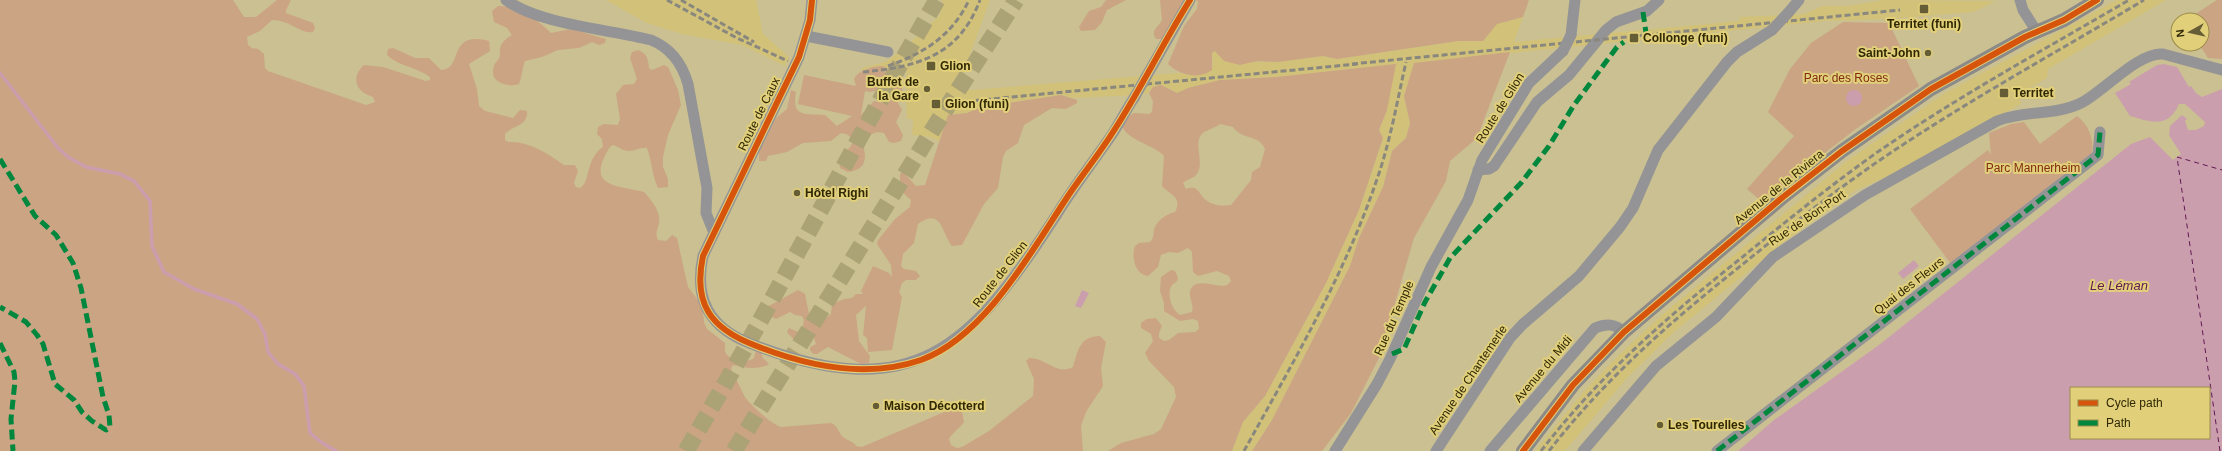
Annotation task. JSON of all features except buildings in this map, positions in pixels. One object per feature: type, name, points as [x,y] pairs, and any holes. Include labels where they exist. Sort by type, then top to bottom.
[{"type":"main road","name":"Avenue de la Riviera","points":[[1523,451],[1573,385],[1624,332],[1782,197],[1842,151],[1931,90],[2014,42],[2064,20],[2096,0]]},
{"type":"street","points":[[506,0],[520,9],[537,15],[651,40],[666,48],[674,56],[688,84],[707,188],[706,213],[714,233]]},
{"type":"street","name":"Route de Caux","points":[[714,233],[799,57],[806,36],[812,0]]},
{"type":"street","name":"Route de Glion","points":[[714,233],[703,256],[699,274],[702,294],[708,312],[726,332],[761,348],[832,367],[851,370],[889,368],[923,359],[960,336],[992,306],[1017,274],[1068,196],[1113,133],[1190,0]]},
{"type":"street","name":"Route de Glion","points":[[1471,193],[1478,170],[1525,88],[1563,51],[1571,35],[1575,0]]},
{"type":"street","points":[[1478,170],[1486,170],[1494,166],[1537,102],[1569,75],[1606,30],[1616,22],[1647,11],[1659,0]]},
{"type":"street","name":"Avenue de Chantemerle","points":[[1436,451],[1510,338],[1522,324],[1579,276],[1623,222],[1633,208],[1658,150],[1717,74],[1737,52],[1772,30],[1799,0]]},
{"type":"street","points":[[2020,0],[2023,10],[2037,32]]},
{"type":"street","points":[[806,36],[888,52]]},
{"type":"street","name":"Rue de Bon-Port","points":[[1583,451],[1656,366],[1716,317],[1774,257],[1789,245],[1865,195],[1997,121],[2013,115],[2067,108],[2081,103],[2109,82],[2153,54],[2163,54],[2222,70]]},
{"type":"street","name":"Quai des Fleurs","points":[[1717,451],[2098,155],[2100,132]]},
{"type":"street","name":"Rue du Temple","points":[[1335,451],[1381,376],[1435,260],[1471,193]]},
{"type":"street","name":"Avenue du Midi","points":[[1490,451],[1596,328],[1605,325],[1614,325],[1624,332]]},
{"type":"shaded area","points":[[606,0],[756,0],[763,34],[789,57],[785,66],[742,45],[682,34],[647,23]]},
{"type":"shaded area","points":[[942,0],[990,0],[959,84],[959,91],[1180,73],[1190,75],[1213,65],[1212,53],[1215,51],[1224,61],[1269,62],[1323,56],[1337,59],[1458,41],[1483,41],[1497,24],[1523,17],[1514,42],[1739,21],[1740,17],[1804,14],[1823,6],[1848,6],[1884,0],[1996,1],[1973,12],[1889,19],[1823,21],[1464,58],[1404,96],[1410,123],[1406,138],[1392,151],[1383,187],[1359,238],[1350,266],[1272,420],[1252,451],[1232,451],[1243,422],[1265,396],[1326,283],[1359,210],[1383,138],[1379,130],[1387,110],[1276,77],[1220,80],[1188,88],[1177,93],[1169,88],[1150,89],[1149,93],[1137,95],[1073,98],[1061,95],[981,107],[967,113],[952,114],[947,119],[939,141],[929,137],[912,135],[913,120],[907,118],[906,71],[892,74],[862,76],[862,68],[885,62],[901,51],[940,15]]},
{"type":"shaded area","points":[[2117,0],[2166,0],[2048,69],[2047,78],[2019,94],[2021,104],[1886,177],[1856,190],[1784,242],[1675,331],[1626,379],[1565,451],[1535,451],[1585,390],[1621,353],[1664,313],[1848,160],[1945,93]]},
{"type":"green space","points":[[0,0],[233,0],[244,17],[256,17],[277,0],[291,0],[286,13],[313,23],[315,28],[313,32],[303,31],[284,22],[272,20],[260,31],[247,37],[248,45],[252,48],[258,49],[264,54],[265,68],[268,71],[366,105],[375,102],[373,97],[362,92],[357,84],[357,75],[364,65],[383,67],[426,81],[430,80],[430,77],[425,74],[391,59],[387,55],[388,49],[393,48],[415,58],[429,58],[441,70],[448,68],[452,64],[461,45],[467,41],[476,39],[489,41],[490,51],[469,64],[477,89],[479,106],[485,111],[513,118],[520,110],[527,111],[525,120],[505,134],[505,140],[508,142],[523,143],[538,149],[564,165],[575,165],[578,171],[574,183],[576,187],[580,188],[586,181],[593,158],[603,147],[602,139],[597,134],[598,127],[604,124],[618,125],[620,119],[616,94],[623,85],[634,84],[637,79],[630,58],[632,52],[638,50],[645,55],[649,68],[652,70],[664,65],[668,67],[678,90],[681,105],[668,135],[663,157],[663,167],[668,179],[668,187],[658,188],[654,178],[647,148],[627,151],[613,145],[610,147],[603,160],[601,170],[602,177],[607,182],[615,185],[644,192],[653,203],[659,215],[659,224],[656,234],[657,238],[658,240],[666,241],[672,235],[677,238],[688,287],[698,300],[703,311],[704,322],[707,329],[725,343],[726,354],[733,359],[744,361],[754,358],[756,350],[761,352],[763,358],[769,364],[756,368],[746,368],[733,365],[731,369],[745,397],[762,414],[777,426],[781,427],[831,423],[836,426],[843,437],[856,446],[862,447],[956,407],[961,407],[964,422],[949,439],[951,445],[957,448],[962,447],[989,431],[1033,396],[1034,379],[1026,361],[1029,358],[1035,358],[1056,368],[1067,369],[1073,367],[1078,350],[1084,341],[1088,338],[1100,336],[1106,342],[1101,368],[1103,386],[1086,412],[1081,426],[1083,451],[0,451]]},
{"type":"green space","points":[[1106,0],[1126,0],[1107,10],[1102,22],[1095,30],[1081,31],[1079,27],[1089,11],[1101,7]]},
{"type":"green space","points":[[1160,0],[1195,0],[1164,39],[1156,39],[1154,36],[1154,31],[1162,20]]},
{"type":"green space","points":[[1195,0],[1529,0],[1523,17],[1497,24],[1483,41],[1458,41],[1337,59],[1323,56],[1278,62],[1257,61],[1240,65],[1224,61],[1215,51],[1212,53],[1212,70],[1201,75],[1189,75],[1178,71],[1168,64],[1184,26],[1197,9],[1198,1]]},
{"type":"green space","points":[[2217,0],[2222,0],[2222,59],[2208,58],[2204,52],[2210,52],[2210,12],[2198,12]]},
{"type":"green space","points":[[498,6],[512,8],[527,15],[551,33],[571,29],[606,39],[605,43],[599,45],[592,42],[579,48],[558,50],[542,57],[525,61],[519,84],[504,84],[496,80],[493,72],[494,65],[500,57],[500,50],[503,42],[512,35],[507,28],[494,22],[492,11]]},
{"type":"green space","name":"Parc des Roses","points":[[1843,22],[1889,23],[1919,86],[1853,131],[1762,202],[1747,189],[1794,136],[1768,112],[1790,69],[1811,43]]},
{"type":"green space","points":[[1510,52],[1477,138],[1450,161],[1446,181],[1414,238],[1379,358],[1351,413],[1322,451],[1252,451],[1272,420],[1350,266],[1359,238],[1383,187],[1392,151],[1406,138],[1410,123],[1404,96],[1414,63]]},
{"type":"green space","points":[[1396,64],[1387,110],[1379,130],[1383,138],[1359,210],[1326,283],[1265,396],[1243,422],[1232,451],[1108,451],[1121,443],[1154,434],[1161,429],[1176,397],[1174,387],[1149,361],[1145,353],[1153,341],[1151,334],[1141,328],[1141,323],[1147,319],[1156,318],[1162,326],[1159,333],[1159,338],[1164,341],[1169,340],[1178,333],[1195,332],[1199,329],[1198,321],[1193,319],[1180,321],[1164,311],[1164,303],[1160,291],[1161,277],[1171,270],[1175,271],[1178,278],[1170,289],[1170,297],[1172,306],[1180,315],[1192,312],[1193,309],[1190,292],[1196,284],[1204,283],[1223,286],[1227,285],[1231,281],[1229,276],[1217,271],[1198,276],[1193,272],[1192,252],[1188,248],[1178,253],[1169,252],[1161,255],[1158,267],[1148,276],[1144,275],[1137,269],[1134,260],[1135,246],[1139,243],[1150,242],[1153,238],[1155,227],[1159,221],[1168,214],[1175,212],[1177,200],[1162,186],[1164,156],[1160,152],[1130,135],[1122,126],[1130,115],[1134,113],[1149,114],[1152,112],[1153,101],[1149,93],[1153,87],[1161,85],[1177,93],[1188,88],[1220,80],[1276,77]],"holes":[[[1220,124],[1233,127],[1241,134],[1259,141],[1265,149],[1260,167],[1252,172],[1251,180],[1231,205],[1215,204],[1203,198],[1198,190],[1193,188],[1186,189],[1183,183],[1194,177],[1198,172],[1200,162],[1198,145],[1201,135]]]},
{"type":"green space","points":[[882,66],[890,70],[902,86],[902,95],[896,99],[902,110],[896,122],[903,135],[901,141],[894,143],[889,142],[884,133],[878,132],[872,134],[865,140],[864,143],[865,158],[862,166],[848,172],[840,168],[839,162],[841,155],[849,149],[853,141],[848,135],[841,133],[831,141],[803,143],[787,152],[768,156],[766,161],[759,161],[759,150],[776,118],[787,109],[791,90],[796,92],[796,107],[798,111],[802,113],[825,115],[837,126],[852,116],[798,104],[804,75],[856,86],[854,79],[859,73],[866,69]],"holes":[[[880,90],[889,94],[889,99],[883,103],[874,101],[861,115],[865,91],[870,92]]]},
{"type":"green space","points":[[1061,95],[1077,100],[1077,103],[1066,109],[1052,108],[1024,125],[1018,143],[1006,151],[1003,157],[998,188],[984,204],[962,245],[952,246],[940,223],[932,218],[926,219],[918,224],[914,243],[903,254],[901,266],[904,269],[916,271],[920,276],[916,280],[906,280],[902,283],[899,292],[902,297],[892,350],[868,352],[867,338],[863,335],[866,306],[856,315],[859,341],[870,356],[869,363],[861,364],[828,347],[817,354],[813,354],[810,347],[816,344],[814,338],[799,341],[790,336],[787,332],[789,328],[798,332],[802,331],[804,320],[802,316],[795,315],[790,312],[776,319],[767,314],[767,307],[798,290],[805,294],[809,314],[826,318],[831,314],[832,304],[844,299],[852,298],[856,294],[863,294],[861,291],[873,266],[889,273],[892,277],[891,265],[877,244],[878,240],[895,219],[910,207],[911,200],[901,189],[900,174],[903,172],[916,186],[925,185],[948,115],[967,113],[981,107]]},
{"type":"green space","name":"Parc Mannerheim","points":[[2077,116],[2088,128],[2092,143],[2092,153],[1951,264],[1910,209],[1988,150],[1991,155],[1989,133],[2011,124],[2024,122],[2040,144]]},
{"type":"water","name":"Le Léman","points":[[2164,64],[2177,67],[2189,87],[2191,86],[2196,93],[2202,97],[2222,89],[2222,451],[1738,451],[1774,420],[1879,345],[2131,144],[2150,137],[2173,160],[2181,154],[2169,135],[2170,126],[2182,115],[2187,119],[2185,121],[2188,130],[2196,130],[2204,126],[2205,122],[2185,104],[2179,104],[2175,112],[2170,117],[2158,122],[2130,116],[2115,93],[2131,84],[2129,82],[2157,65]]},
{"type":"water","points":[[1854,90],[1861,95],[1862,98],[1857,105],[1854,106],[1847,101],[1846,98],[1851,91]]},
{"type":"water","points":[[1914,260],[1919,266],[1903,279],[1898,273]]},
{"type":"water","points":[[1082,290],[1089,293],[1081,308],[1075,306]]},
{"type":"waterway","points":[[0,73],[58,148],[68,157],[86,167],[120,174],[134,181],[150,201],[152,246],[164,272],[194,289],[237,304],[257,319],[265,334],[268,352],[278,364],[295,374],[304,386],[310,433],[336,451]]},
{"type":"ferry route","points":[[2220,451],[2177,157],[2222,170]]},
{"type":"tunnel","points":[[686,451],[750,339],[873,113],[937,0]]},
{"type":"tunnel","points":[[734,451],[940,118],[1016,0]]},
{"type":"railway","points":[[667,0],[737,38],[788,61]]},
{"type":"railway","points":[[681,0],[754,42]]},
{"type":"railway","points":[[888,66],[901,61],[936,42],[954,24],[969,0]]},
{"type":"railway","points":[[863,72],[901,67],[934,55],[948,46],[960,34],[971,19],[980,0]]},
{"type":"railway","points":[[1541,451],[1586,398],[1634,349],[1686,303],[1826,190],[1879,151],[1940,111],[2002,73],[2129,0]]},
{"type":"railway","points":[[1549,451],[1570,425],[1614,377],[1662,332],[1712,289],[1828,198],[1864,171],[1915,137],[2012,77],[2144,0]]},
{"type":"railway","points":[[1352,64],[1900,10]]},
{"type":"railway","points":[[1244,451],[1316,319],[1349,251],[1376,182],[1393,122],[1406,62]]},
{"type":"railway","points":[[949,103],[1357,64]]},
{"type":"marked path","points":[[1643,12],[1647,40]]},
{"type":"marked path","points":[[1392,354],[1404,349],[1425,302],[1450,258],[1521,183],[1549,146],[1574,105],[1617,47],[1624,42]]},
{"type":"marked path","points":[[1717,451],[2098,155],[2100,132]]},
{"type":"marked path","points":[[0,159],[35,216],[56,235],[73,263],[81,288],[103,397],[109,415],[110,427],[106,430],[92,421],[82,412],[74,400],[55,384],[43,344],[37,335],[26,322],[0,307]]},
{"type":"marked path","points":[[0,343],[14,372],[15,381],[11,419],[13,451]]},
{"type":"cycle path","points":[[812,0],[810,20],[799,57],[703,256],[701,287],[703,300],[708,312],[726,331],[739,338],[794,359],[836,368],[858,369],[879,369],[900,366],[921,360],[944,349],[966,332],[986,312],[1023,266],[1068,196],[1113,132],[1190,0]]},
{"type":"cycle path","points":[[1523,451],[1573,385],[1624,332],[1783,197],[1842,151],[1931,89],[2025,37],[2064,20],[2097,0]]},
{"type":"place","name":"Territet (funi)","points":[[1924,9]]},
{"type":"place","name":"Collonge (funi)","points":[[1634,38]]},
{"type":"place","name":"Saint-John","points":[[1928,53]]},
{"type":"place","name":"Glion","points":[[931,66]]},
{"type":"place","name":"Buffet de la Gare","points":[[927,89]]},
{"type":"place","name":"Territet","points":[[2004,93]]},
{"type":"place","name":"Glion (funi)","points":[[936,104]]},
{"type":"place","name":"Hôtel Righi","points":[[797,193]]},
{"type":"place","name":"Maison Décotterd","points":[[876,406]]},
{"type":"place","name":"Les Tourelles","points":[[1660,425]]}]
